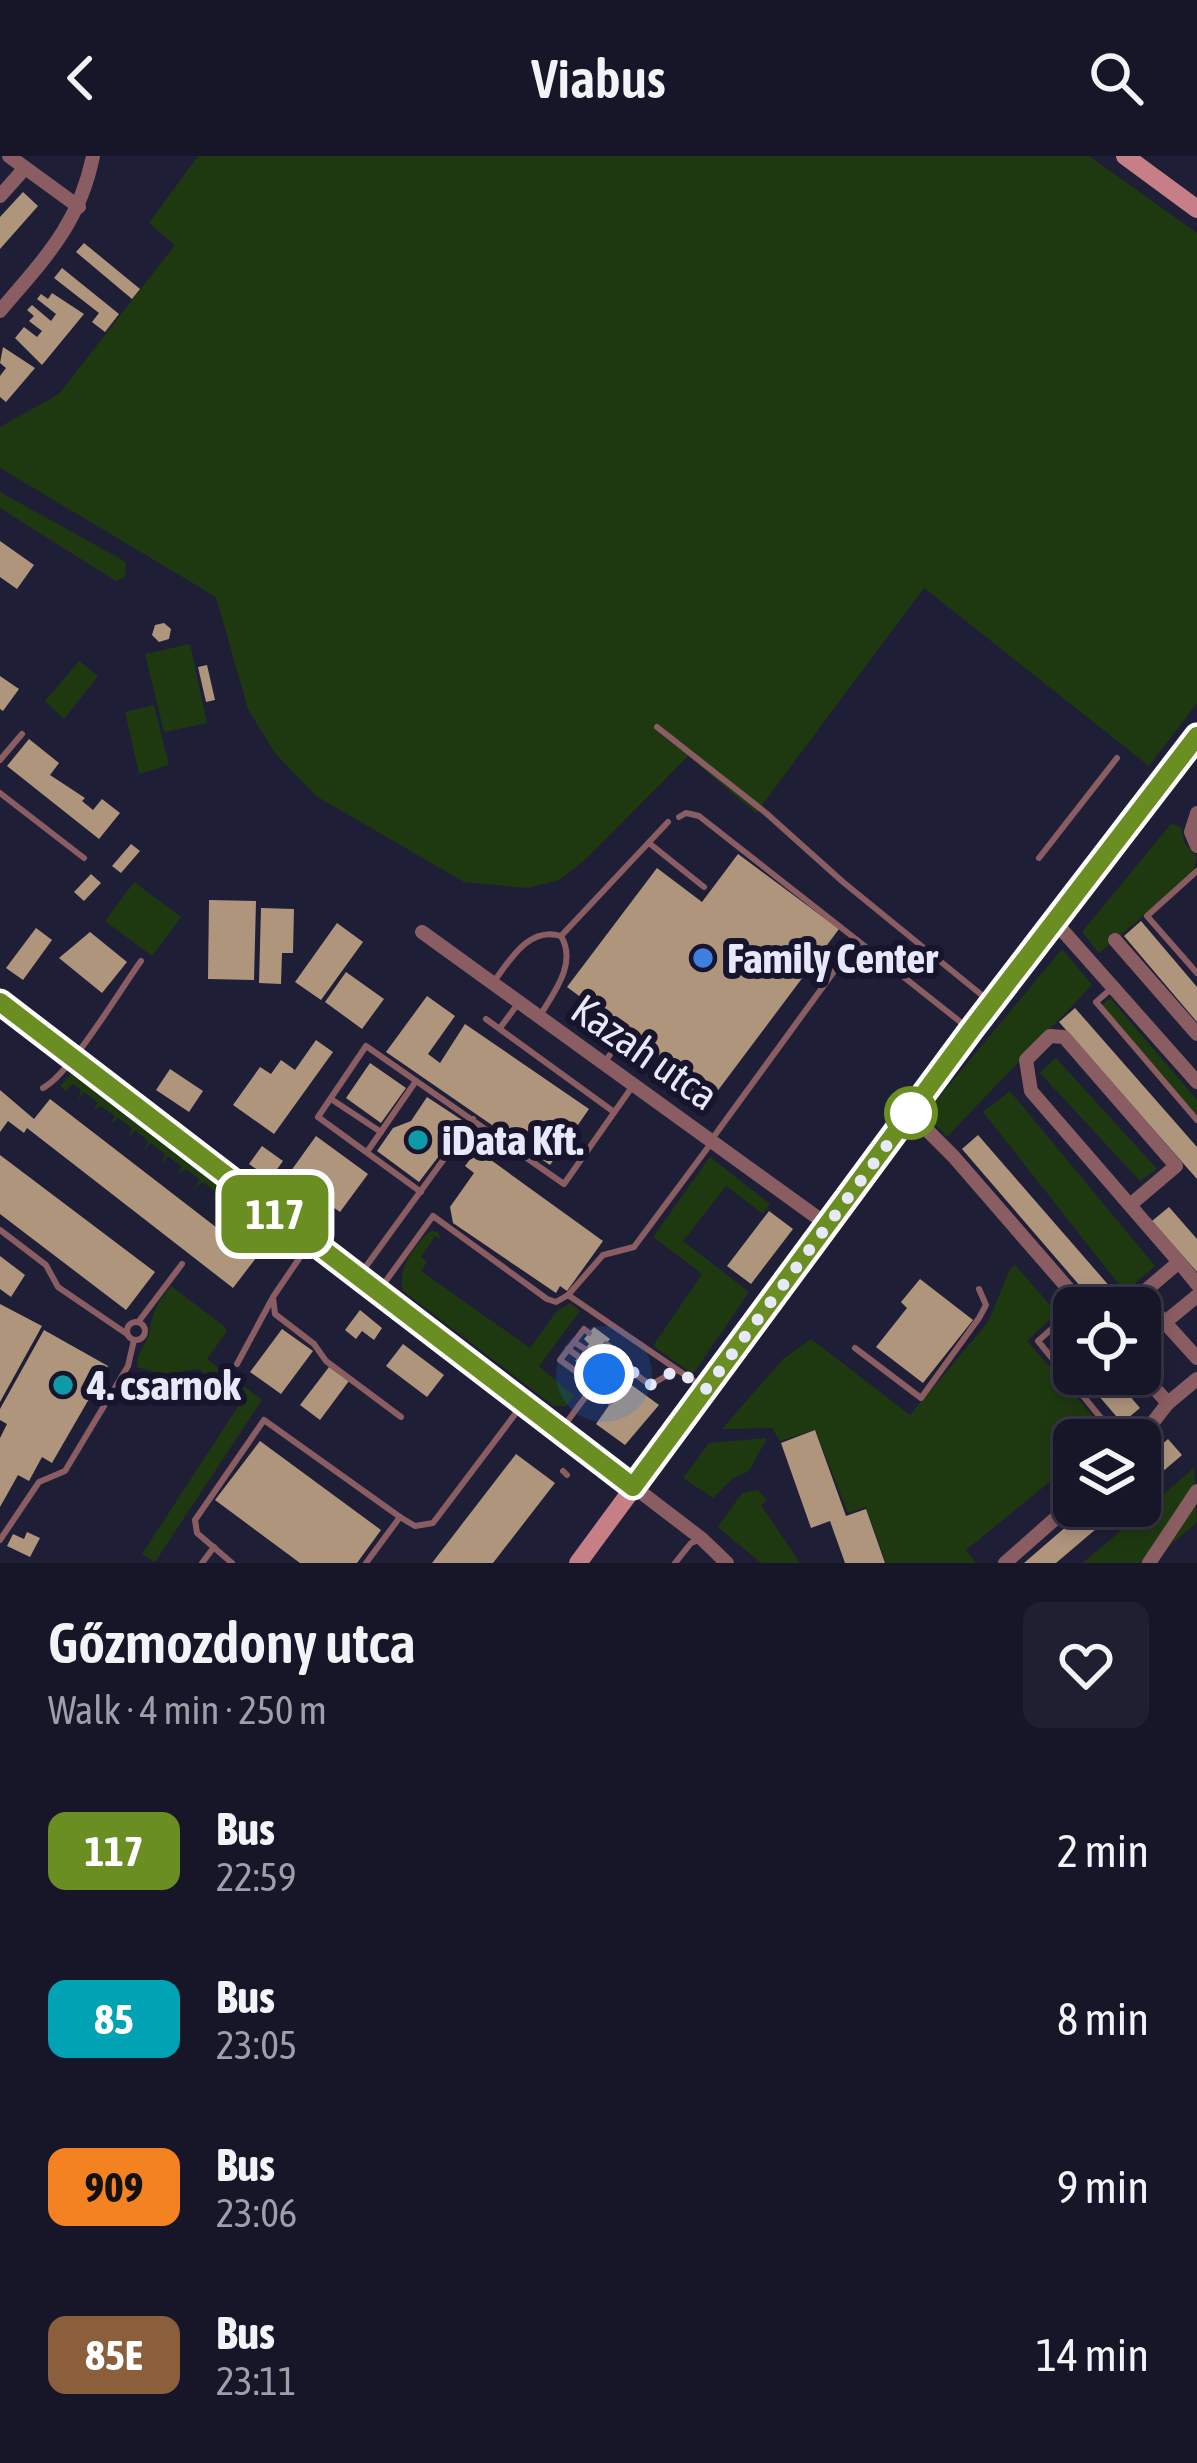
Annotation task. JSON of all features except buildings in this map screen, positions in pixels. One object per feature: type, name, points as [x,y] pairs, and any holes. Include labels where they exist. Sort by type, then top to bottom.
[{"type":"street","points":[[9,156],[79,207]]},
{"type":"street","points":[[0,311],[65,234],[79,207],[92,156]]},
{"type":"street","points":[[1135,159],[1197,209]]},
{"type":"street","points":[[0,196],[25,168]]},
{"type":"street","points":[[578,1563],[971,1030],[1197,736]]},
{"type":"street","points":[[1197,813],[1191,832],[1197,846]]},
{"type":"street","points":[[1055,922],[1197,1082]]},
{"type":"street","name":"Kazah utca","points":[[422,932],[829,1226]]},
{"type":"street","points":[[1115,940],[1197,1034]]},
{"type":"street","points":[[0,1002],[702,1539],[727,1563]]},
{"type":"street","points":[[1130,1204],[1176,1166],[1064,1037],[1050,1036],[1026,1060],[1031,1091],[1197,1284]]},
{"type":"street","points":[[911,1114],[1062,1287]]},
{"type":"street","points":[[1150,1287],[1179,1262]]},
{"type":"street","points":[[1164,1323],[1197,1295]]},
{"type":"street","points":[[1161,1319],[1197,1358]]},
{"type":"street","points":[[1155,1419],[1197,1379]]},
{"type":"street","points":[[1161,1395],[1168,1403]]},
{"type":"street","points":[[1149,1563],[1197,1491]]},
{"type":"street","points":[[1005,1563],[1053,1521]]},
{"type":"lane","points":[[657,727],[992,1004]]},
{"type":"lane","points":[[0,760],[22,734]]},
{"type":"lane","points":[[1039,858],[1117,758]]},
{"type":"lane","points":[[0,793],[84,858]]},
{"type":"lane","points":[[679,817],[686,813],[698,816],[971,1030]]},
{"type":"lane","points":[[561,936],[668,822]]},
{"type":"lane","points":[[649,843],[704,887]]},
{"type":"lane","points":[[1197,871],[1147,916],[1197,973]]},
{"type":"lane","points":[[493,983],[527,943],[543,934],[561,936]]},
{"type":"lane","points":[[539,1017],[566,968],[568,952],[561,936]]},
{"type":"lane","points":[[378,1292],[434,1216],[556,1302],[568,1295],[602,1255],[629,1251],[857,940]]},
{"type":"lane","points":[[43,1088],[50,1086],[72,1058],[141,961]]},
{"type":"lane","points":[[1113,987],[1096,1002],[1197,1120]]},
{"type":"lane","points":[[499,1029],[519,1002]]},
{"type":"lane","points":[[578,1006],[650,1059]]},
{"type":"lane","points":[[486,1019],[614,1112]]},
{"type":"lane","points":[[604,1063],[622,1038]]},
{"type":"lane","points":[[421,1192],[318,1118],[366,1046],[564,1184],[634,1084]]},
{"type":"lane","points":[[367,1152],[416,1081]]},
{"type":"lane","points":[[331,1099],[381,1132]]},
{"type":"lane","points":[[358,1277],[473,1119]]},
{"type":"lane","points":[[0,1230],[46,1265],[58,1286],[130,1337],[145,1335],[139,1321]]},
{"type":"lane","points":[[237,1364],[273,1297],[311,1241]]},
{"type":"lane","points":[[0,1540],[39,1482],[64,1471],[128,1366],[130,1323],[139,1321],[182,1264]]},
{"type":"lane","points":[[854,1348],[921,1398],[986,1305],[979,1289]]},
{"type":"lane","points":[[568,1295],[706,1389]]},
{"type":"lane","points":[[273,1297],[275,1314],[314,1345],[326,1361],[401,1417]]},
{"type":"lane","points":[[589,1333],[584,1329],[560,1360],[610,1402]]},
{"type":"lane","points":[[1053,1329],[1038,1341],[1053,1359]]},
{"type":"lane","points":[[559,1432],[609,1366],[613,1349],[606,1344]]},
{"type":"lane","points":[[571,1345],[582,1353]]},
{"type":"lane","points":[[593,1361],[650,1385]]},
{"type":"lane","points":[[644,1394],[676,1370]]},
{"type":"lane","points":[[1082,1395],[1102,1419]]},
{"type":"lane","points":[[232,1563],[197,1533],[195,1520],[265,1420],[415,1526],[433,1523],[522,1405]]},
{"type":"lane","points":[[366,1563],[400,1517]]},
{"type":"lane","points":[[675,1563],[691,1543],[702,1539]]},
{"type":"lane","points":[[202,1563],[214,1547]]},
{"type":"green space","points":[[198,156],[1089,156],[1197,233],[1197,703],[1149,766],[924,588],[756,813],[688,756],[559,880],[528,888],[464,882],[316,796],[275,753],[248,709],[216,597],[0,468],[0,427],[59,394],[175,245],[149,223]]},
{"type":"green space","points":[[0,492],[126,562],[125,577],[116,581],[0,508]]},
{"type":"green space","points":[[190,644],[207,723],[164,732],[145,654]]},
{"type":"green space","points":[[79,661],[98,676],[64,719],[45,701]]},
{"type":"green space","points":[[154,705],[169,765],[139,774],[125,712]]},
{"type":"green space","points":[[1171,824],[1181,827],[1184,842],[1197,857],[1192,875],[1099,953],[1082,932]]},
{"type":"green space","points":[[134,882],[181,917],[152,956],[105,921]]},
{"type":"green space","points":[[1062,949],[1092,985],[947,1137],[925,1114]]},
{"type":"green space","points":[[1110,998],[1197,1100],[1197,1115],[1101,1006]]},
{"type":"green space","points":[[1056,1058],[1157,1169],[1140,1181],[1040,1073]]},
{"type":"green space","points":[[72,1072],[273,1226],[269,1232],[255,1222],[248,1229],[252,1220],[237,1209],[229,1215],[234,1207],[220,1195],[212,1201],[217,1193],[203,1182],[194,1188],[200,1180],[186,1169],[177,1175],[182,1167],[168,1156],[162,1164],[165,1154],[151,1143],[144,1151],[148,1141],[135,1130],[128,1138],[132,1128],[118,1118],[110,1124],[115,1116],[101,1106],[93,1111],[98,1103],[84,1092],[78,1100],[81,1090],[73,1084],[66,1091],[60,1086]]},
{"type":"green space","points":[[1010,1091],[1155,1266],[1131,1287],[1121,1287],[983,1112]]},
{"type":"green space","points":[[710,1157],[770,1204],[763,1214],[726,1186],[683,1241],[749,1292],[693,1374],[653,1346],[702,1274],[653,1237]]},
{"type":"green space","points":[[431,1231],[441,1239],[435,1236],[421,1257],[427,1262],[421,1271],[530,1348],[556,1312],[570,1303],[580,1311],[539,1366],[574,1396],[566,1406],[554,1406],[403,1291],[408,1258]]},
{"type":"green space","points":[[1015,1265],[1053,1308],[1053,1317],[1027,1341],[1053,1370],[1053,1395],[1075,1395],[1096,1419],[1053,1419],[1053,1479],[966,1550],[976,1563],[886,1563],[866,1507],[848,1513],[815,1430],[780,1441],[772,1428],[722,1429],[783,1359],[811,1339],[910,1415],[988,1322]]},
{"type":"green space","points":[[171,1286],[227,1331],[207,1359],[262,1400],[155,1562],[142,1554],[241,1402],[199,1369],[163,1374],[137,1367],[154,1312]]},
{"type":"green space","points":[[767,1438],[749,1471],[732,1479],[713,1498],[683,1478],[709,1443]]},
{"type":"green space","points":[[1194,1468],[1197,1522],[1150,1563],[1083,1563],[1125,1527],[1161,1527],[1161,1496]]},
{"type":"green space","points":[[758,1490],[767,1500],[761,1505],[800,1563],[761,1563],[718,1527],[742,1493]]},
{"type":"bus line","name":"117","points":[[0,1002],[633,1487],[971,1030],[1197,736]]},
{"type":"place","name":"Family Center","points":[[703,958]]},
{"type":"place","name":"iData Kft.","points":[[418,1140]]},
{"type":"place","name":"4. csarnok","points":[[63,1385]]},
{"type":"route","points":[[604,1374],[614,1358],[650,1385],[676,1370],[706,1389],[911,1113]]}]
